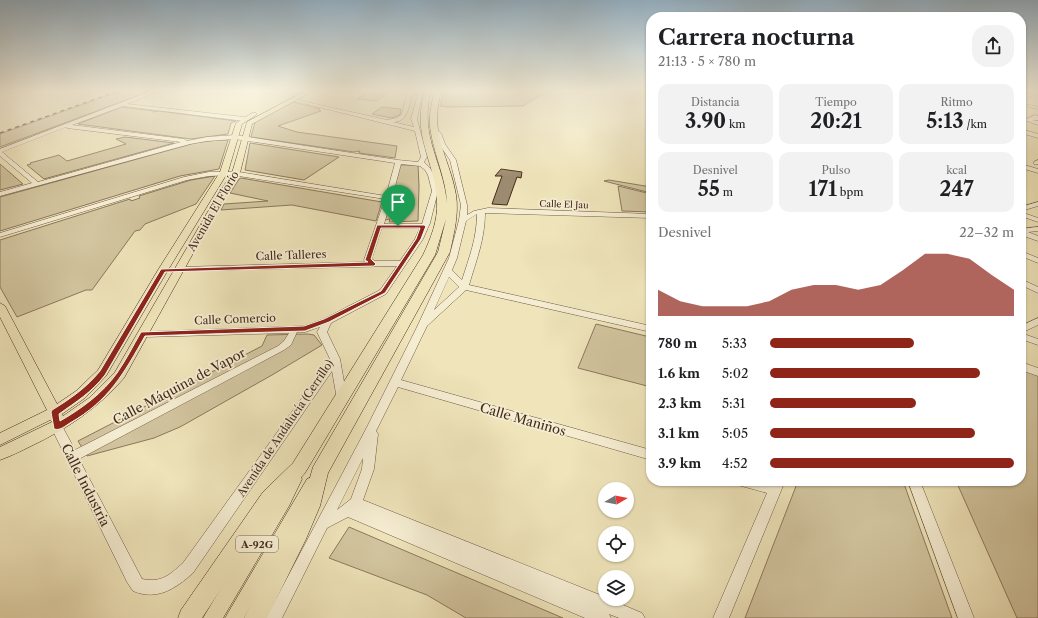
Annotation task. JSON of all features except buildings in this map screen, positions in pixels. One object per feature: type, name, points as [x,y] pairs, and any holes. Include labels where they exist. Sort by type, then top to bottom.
[{"type":"highway","name":"A-92G","points":[[309,470],[447,271],[444,252],[450,229],[452,213],[451,194],[433,161],[424,132],[422,119]]},
{"type":"highway","name":"A-92G","points":[[309,470],[342,400],[429,255],[437,237],[441,220],[442,205],[435,180],[433,161],[433,119]]},
{"type":"highway","points":[[189,618],[270,498],[309,470]]},
{"type":"highway","points":[[255,618],[299,534],[310,506],[309,470]]},
{"type":"main road","points":[[244,119],[253,120]]},
{"type":"main road","name":"Avenida El Florío","points":[[0,439],[55,412],[80,396],[93,385],[102,373],[163,270],[230,172],[235,137],[239,122],[244,119]]},
{"type":"main road","name":"Avenida El Florío","points":[[0,454],[57,427],[75,416],[105,392],[120,375],[218,201],[246,139],[249,123],[253,120]]},
{"type":"main road","points":[[163,270],[180,269]]},
{"type":"main road","name":"Calle Industria","points":[[1,310],[55,412],[57,427]]},
{"type":"main road","points":[[124,335],[143,334]]},
{"type":"main road","name":"A-92G","points":[[212,618],[283,502],[309,470]]},
{"type":"main road","name":"A-92G","points":[[234,618],[309,470]]},
{"type":"street","points":[[37,184],[0,152],[82,119]]},
{"type":"street","points":[[274,618],[373,427],[422,327],[447,271],[456,247],[463,220],[464,205],[433,161],[414,119],[407,124],[377,119]]},
{"type":"street","points":[[382,120],[399,119]]},
{"type":"street","points":[[1030,119],[1027,120],[1038,123]]},
{"type":"street","points":[[390,120],[407,124],[418,130]]},
{"type":"street","points":[[1026,121],[1038,123]]},
{"type":"street","points":[[66,125],[189,142]]},
{"type":"street","points":[[433,128],[438,133],[442,144],[450,156]]},
{"type":"street","points":[[1031,134],[1038,130]]},
{"type":"street","points":[[1026,133],[1038,137]]},
{"type":"street","points":[[1026,133],[1038,137]]},
{"type":"street","points":[[0,194],[189,142],[207,139],[235,137],[398,162],[433,161],[450,156]]},
{"type":"street","points":[[433,161],[450,156]]},
{"type":"street","points":[[374,264],[368,260],[398,162]]},
{"type":"street","points":[[1026,167],[1038,171]]},
{"type":"street","points":[[0,235],[186,178],[230,172],[388,198]]},
{"type":"street","points":[[327,321],[383,292],[418,239],[426,223],[434,197],[435,180]]},
{"type":"street","points":[[1026,208],[1038,204]]},
{"type":"street","name":"Calle El Jau","points":[[464,205],[478,212],[646,216]]},
{"type":"street","points":[[422,327],[464,287],[469,274],[481,229],[478,212],[463,220]]},
{"type":"street","points":[[1026,216],[1038,220]]},
{"type":"street","points":[[379,226],[424,226]]},
{"type":"street","points":[[1026,231],[1038,228]]},
{"type":"street","points":[[1026,234],[1038,239]]},
{"type":"street","points":[[1026,255],[1038,261]]},
{"type":"street","name":"Calle Talleres","points":[[180,269],[403,263]]},
{"type":"street","points":[[447,271],[469,274]]},
{"type":"street","points":[[447,271],[464,287],[646,328]]},
{"type":"street","points":[[1026,284],[1038,290]]},
{"type":"street","name":"Calle Comercio","points":[[143,334],[305,328],[327,321]]},
{"type":"street","name":"Avenida de Andalucía (Cerrillo)","points":[[132,577],[138,586],[152,589],[172,583],[188,568],[335,359],[322,332],[327,321]]},
{"type":"street","points":[[1026,328],[1035,323]]},
{"type":"street","name":"Calle Máquina de Vapor","points":[[73,457],[281,348],[288,343],[293,333]]},
{"type":"street","points":[[1026,338],[1038,342]]},
{"type":"street","points":[[335,359],[342,400]]},
{"type":"street","points":[[1026,368],[1038,372]]},
{"type":"street","name":"Calle Maniños","points":[[395,382],[646,454]]},
{"type":"street","name":"Calle Industria","points":[[57,427],[132,577]]},
{"type":"street","points":[[323,524],[352,507],[368,469],[373,427]]},
{"type":"street","points":[[721,618],[777,486]]},
{"type":"street","points":[[916,486],[966,618]]},
{"type":"street","points":[[352,507],[603,618]]},
{"type":"street","points":[[352,507],[637,618]]},
{"type":"shaded area","points":[[42,119],[76,119],[0,147],[0,134]]},
{"type":"shaded area","points":[[91,119],[219,119],[236,121],[231,123],[228,134],[191,139],[78,124]]},
{"type":"shaded area","points":[[261,119],[299,119],[278,126],[297,132],[397,146],[395,158],[359,153],[360,151],[354,152],[251,137],[255,122]]},
{"type":"shaded area","points":[[125,137],[174,143],[44,179],[27,165],[59,155],[67,161],[126,144],[116,139]]},
{"type":"shaded area","points":[[228,140],[219,169],[180,176],[0,231],[0,197],[195,143]]},
{"type":"shaded area","points":[[250,143],[339,157],[304,180],[245,170]]},
{"type":"shaded area","points":[[0,164],[23,184],[0,190]]},
{"type":"shaded area","points":[[401,165],[418,165],[418,221],[389,222],[390,219],[385,220]]},
{"type":"shaded area","points":[[215,176],[196,204],[145,224],[140,230],[135,231],[92,290],[86,290],[17,317],[0,287],[0,240],[130,199],[131,201],[140,198],[139,196],[191,180]]},
{"type":"shaded area","points":[[241,178],[382,202],[376,221],[292,205],[221,210],[224,204],[268,201],[230,193]]},
{"type":"shaded area","points":[[609,180],[646,186],[646,192],[604,181]]},
{"type":"shaded area","points":[[618,186],[646,193],[646,212],[622,211]]},
{"type":"shaded area","points":[[596,324],[646,336],[646,386],[578,368]]},
{"type":"shaded area","points":[[267,335],[314,335],[322,345],[180,427],[154,438],[87,456],[78,441],[262,346]]},
{"type":"shaded area","points":[[1026,370],[1038,375],[1038,618],[1017,618],[958,486],[1026,486]]},
{"type":"shaded area","points":[[796,486],[905,486],[952,618],[745,618]]},
{"type":"shaded area","points":[[349,527],[563,618],[466,618],[427,595],[329,558]]},
{"type":"railway","points":[[0,133],[40,119]]},
{"type":"route","points":[[379,226],[398,226],[424,226],[418,239],[383,292],[314,327],[143,334],[120,375],[105,392],[75,416],[57,427],[55,412],[80,396],[93,385],[102,373],[163,270],[374,264],[368,260],[379,226]]}]
